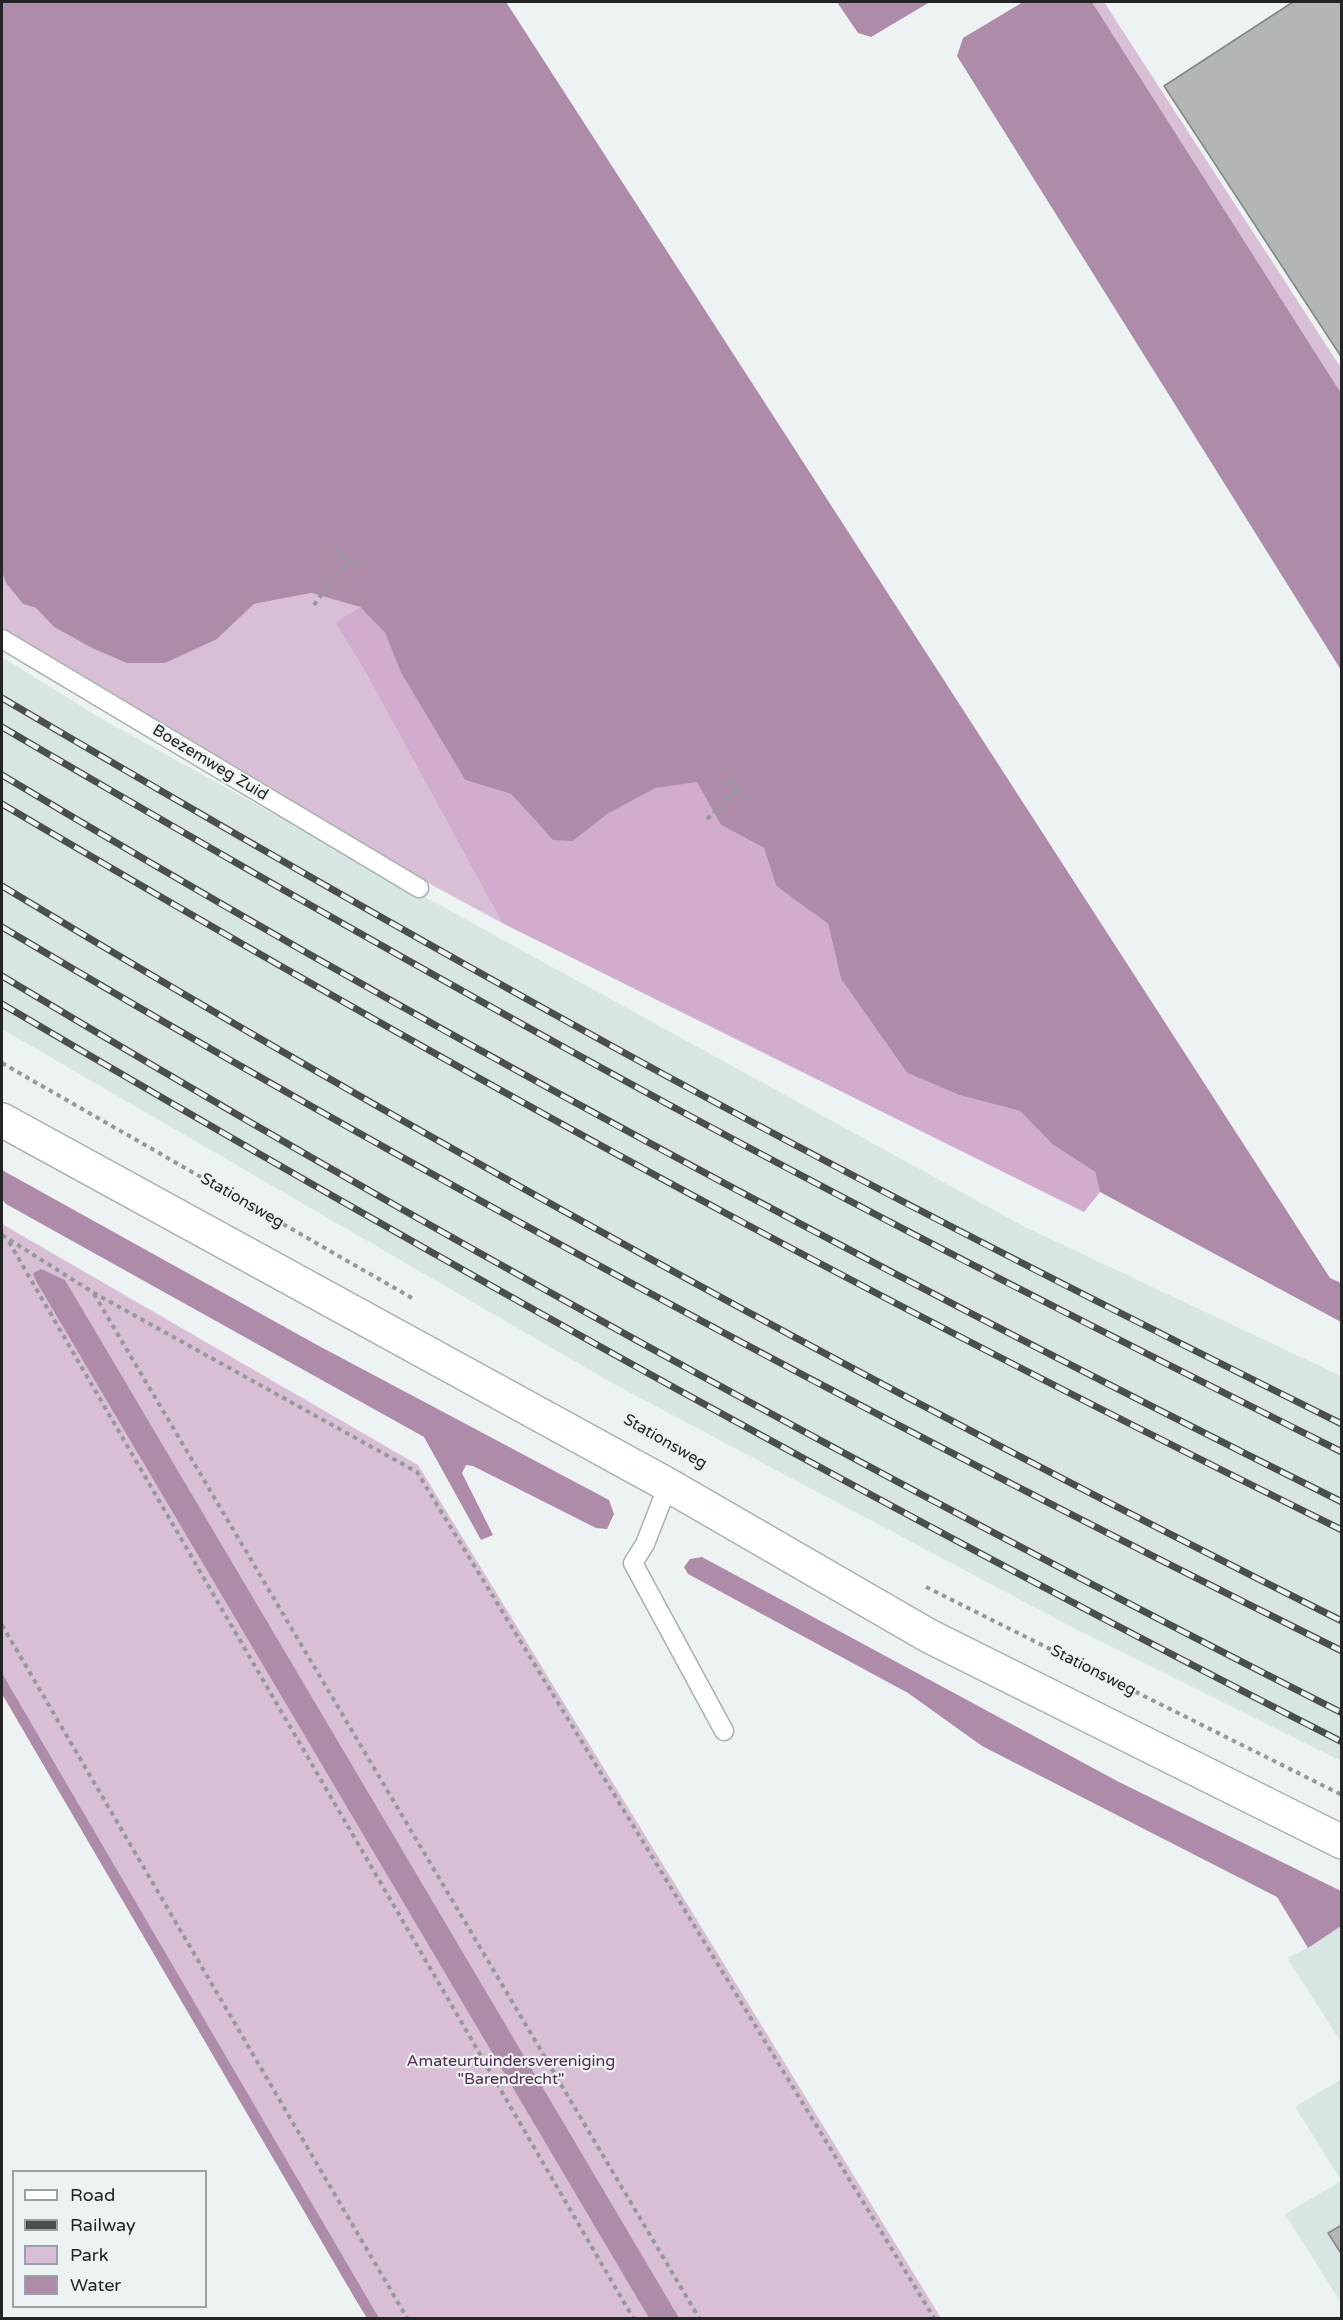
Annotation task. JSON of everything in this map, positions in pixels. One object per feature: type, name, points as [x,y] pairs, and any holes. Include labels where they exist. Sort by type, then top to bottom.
[{"type":"street","points":[[2,1120],[668,1485],[929,1636],[1341,1842]]},
{"type":"lane","name":"Boezemweg Zuid","points":[[2,639],[419,888]]},
{"type":"lane","points":[[668,1485],[645,1544],[633,1563],[724,1731]]},
{"type":"path","points":[[334,551],[359,567]]},
{"type":"path","points":[[314,605],[347,559]]},
{"type":"path","points":[[730,780],[747,799]]},
{"type":"path","points":[[707,819],[738,789]]},
{"type":"path","name":"Stationsweg","points":[[2,1063],[418,1301]]},
{"type":"path","points":[[2,1235],[8,1241],[94,1293],[417,1472],[934,2319]]},
{"type":"path","points":[[8,1241],[633,2319]]},
{"type":"path","points":[[94,1293],[699,2319]]},
{"type":"path","name":"Stationsweg","points":[[925,1587],[1341,1795]]},
{"type":"path","points":[[2,1625],[407,2319]]},
{"type":"shaded area","points":[[360,607],[385,633],[401,673],[465,780],[511,794],[543,829],[573,841],[609,813],[656,788],[697,781],[721,825],[764,848],[776,886],[828,924],[841,979],[907,1073],[959,1095],[1020,1111],[1052,1144],[1095,1172],[1100,1192],[1084,1212],[502,923],[362,666],[335,623]]},
{"type":"shaded area","points":[[2,657],[105,721],[1023,1226],[1341,1376],[1341,1761],[1068,1625],[614,1384],[2,1029]]},
{"type":"shaded area","points":[[1341,1926],[1341,2042],[1287,1958],[1308,1948]]},
{"type":"shaded area","points":[[1341,2079],[1341,2180],[1295,2107]]},
{"type":"shaded area","points":[[1341,2181],[1341,2303],[1285,2214]]},
{"type":"green space","points":[[1092,2],[1104,2],[1341,368],[1341,393]]},
{"type":"green space","points":[[2,572],[6,583],[23,604],[36,608],[54,627],[92,648],[217,639],[254,604],[311,593],[360,607],[336,624],[362,666],[502,923],[2,651]]},
{"type":"green space","name":"Amateurtuindersvereniging \"Barendrecht\"","points":[[2,1224],[418,1465],[941,2318],[379,2318],[2,1673]]},
{"type":"water","points":[[2,2],[506,2],[1330,1278],[1341,1283],[1341,1322],[1100,1192],[1095,1172],[1052,1144],[1020,1111],[959,1095],[907,1073],[841,979],[828,924],[776,886],[764,848],[721,825],[697,782],[656,788],[609,813],[573,841],[553,840],[511,794],[465,780],[401,673],[385,633],[360,607],[311,593],[254,604],[217,639],[165,663],[127,663],[92,648],[54,627],[36,608],[23,604],[6,583],[2,572]]},
{"type":"water","points":[[837,2],[930,2],[871,37],[858,33]]},
{"type":"water","points":[[1023,2],[1092,2],[1341,393],[1341,670],[957,56],[963,38]]},
{"type":"water","points":[[2,1170],[319,1346],[609,1500],[614,1514],[607,1529],[596,1528],[473,1466],[466,1465],[462,1473],[493,1535],[481,1540],[424,1437],[6,1204],[2,1199]]},
{"type":"water","points":[[41,1269],[65,1280],[679,2318],[649,2318],[36,1281],[33,1273]]},
{"type":"water","points":[[702,1557],[1119,1782],[1341,1891],[1341,1926],[1308,1948],[1277,1897],[982,1746],[908,1693],[688,1574],[684,1567],[690,1559]]},
{"type":"water","points":[[2,1673],[379,2318],[367,2318],[357,2302],[2,1694]]},
{"type":"building","points":[[1293,2],[1342,2],[1342,358],[1164,86]]},
{"type":"building","points":[[1342,2225],[1342,2255],[1328,2233]]},
{"type":"railway","points":[[2,698],[400,928],[727,1109],[989,1246],[1342,1424]]},
{"type":"railway","points":[[2,727],[337,920],[675,1108],[1007,1283],[1342,1452]]},
{"type":"railway","points":[[2,775],[331,967],[664,1151],[1002,1329],[1342,1502]]},
{"type":"railway","points":[[2,804],[370,1017],[648,1171],[966,1340],[1342,1530]]},
{"type":"railway","points":[[2,886],[331,1080],[664,1267],[1002,1447],[1342,1621]]},
{"type":"railway","points":[[2,927],[331,1118],[665,1301],[1002,1479],[1342,1651]]},
{"type":"railway","points":[[2,976],[332,1169],[665,1356],[1002,1537],[1342,1713]]},
{"type":"railway","points":[[2,1004],[333,1196],[666,1383],[1002,1565],[1342,1742]]}]
